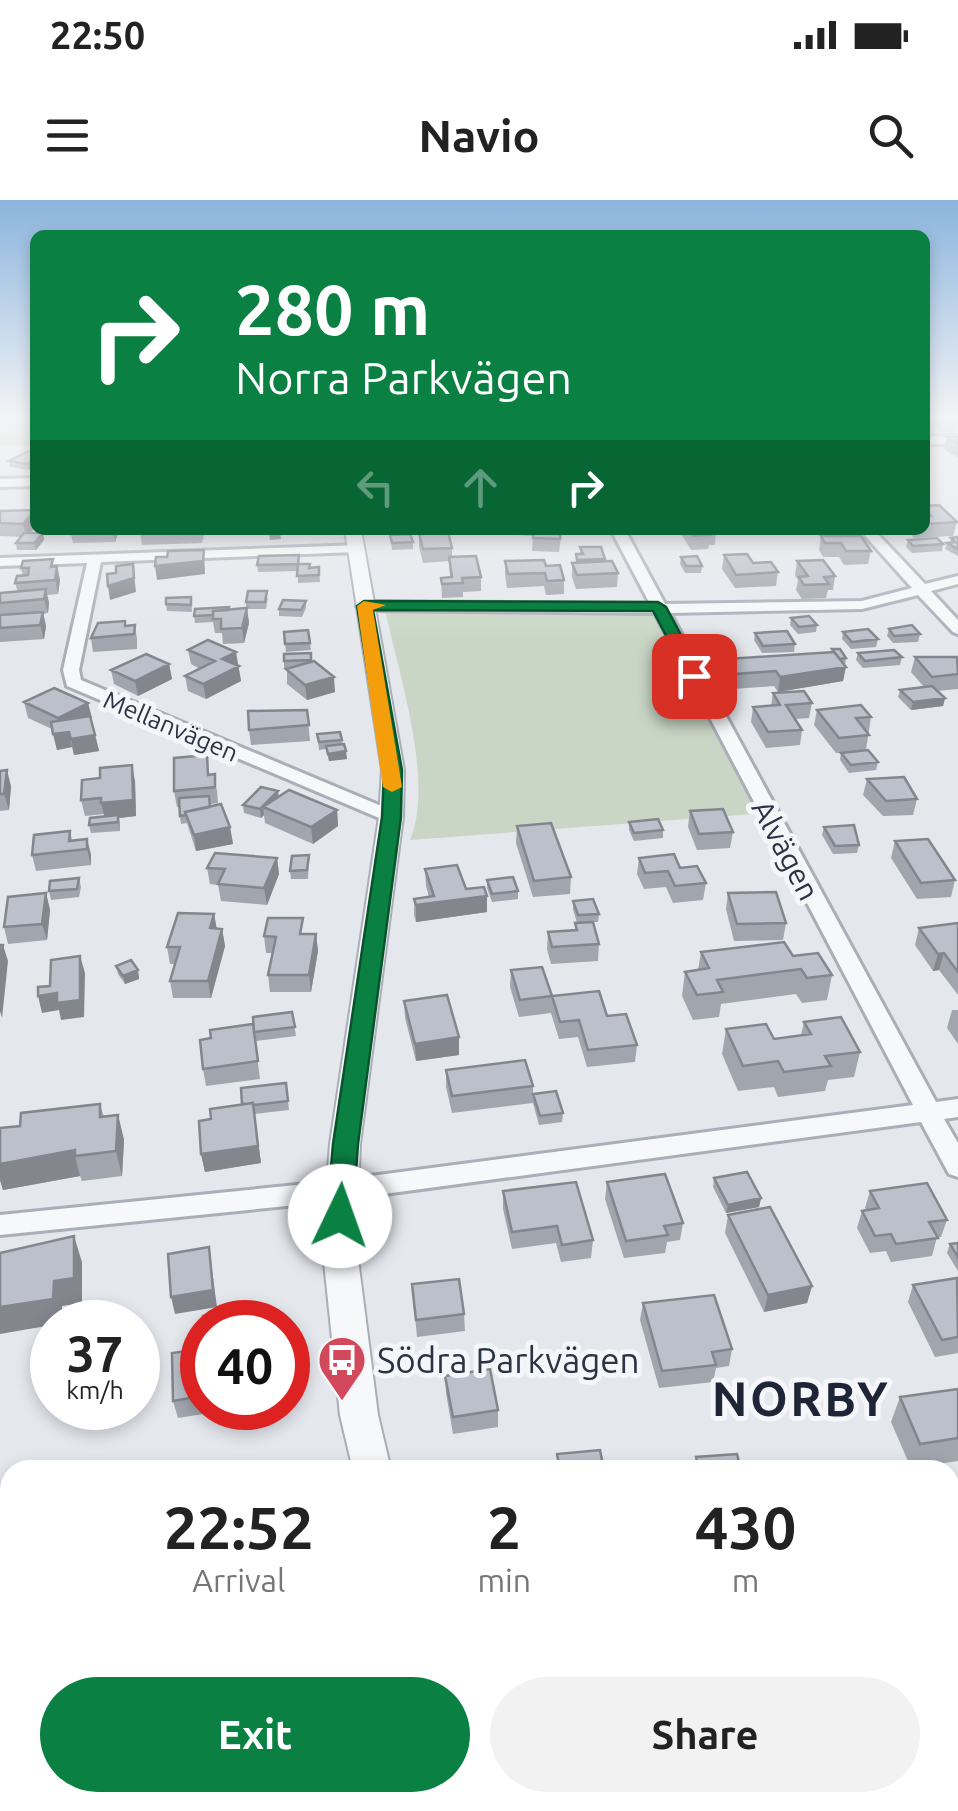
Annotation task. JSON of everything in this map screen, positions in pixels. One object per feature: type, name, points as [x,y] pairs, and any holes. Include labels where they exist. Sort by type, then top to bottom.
[{"type":"street","name":"Alvägen","points":[[621,535],[958,1168]]},
{"type":"street","points":[[872,535],[958,629]]},
{"type":"street","points":[[0,562],[354,539],[393,770],[391,817],[341,1190],[339,1243],[359,1415],[370,1460]]},
{"type":"street","name":"Mellanvägen","points":[[95,556],[70,670],[73,683],[391,817]]},
{"type":"street","points":[[364,606],[862,605],[958,580]]},
{"type":"street","points":[[0,1225],[341,1190],[958,1108]]},
{"type":"green space","points":[[658,607],[767,813],[410,840],[417,816],[417,758],[385,609]]},
{"type":"building","points":[[939,505],[957,522],[930,524],[930,506]]},
{"type":"building","points":[[30,510],[30,516],[23,524],[0,523],[0,511]]},
{"type":"building","points":[[24,533],[41,535],[34,543],[16,543]]},
{"type":"building","points":[[390,535],[410,535],[413,542],[392,543]]},
{"type":"building","points":[[420,535],[449,535],[452,548],[423,549]]},
{"type":"building","points":[[533,535],[560,535],[560,539],[533,538]]},
{"type":"building","points":[[821,536],[861,536],[871,551],[846,551],[841,543],[825,543]]},
{"type":"building","points":[[958,537],[958,549],[947,543],[955,542],[951,538]]},
{"type":"building","points":[[937,538],[943,544],[913,546],[908,540]]},
{"type":"building","points":[[580,547],[601,547],[605,559],[577,560],[576,554],[583,554]]},
{"type":"building","points":[[204,550],[203,561],[155,566],[156,557],[167,557],[168,551]]},
{"type":"building","points":[[747,554],[753,563],[771,562],[778,572],[736,575],[724,555]]},
{"type":"building","points":[[299,555],[298,564],[257,565],[259,556]]},
{"type":"building","points":[[476,556],[481,577],[442,584],[441,578],[452,577],[449,557]]},
{"type":"building","points":[[697,556],[702,566],[686,566],[681,557]]},
{"type":"building","points":[[53,559],[51,567],[57,566],[55,580],[15,583],[17,576],[28,575],[29,568],[21,568],[23,561]]},
{"type":"building","points":[[544,560],[546,566],[560,565],[564,580],[547,581],[545,573],[508,574],[505,561]]},
{"type":"building","points":[[823,560],[835,576],[824,577],[829,584],[804,585],[799,577],[808,576],[797,561]]},
{"type":"building","points":[[612,561],[618,573],[577,575],[572,563]]},
{"type":"building","points":[[133,564],[134,578],[108,586],[107,574],[116,573],[116,566]]},
{"type":"building","points":[[298,564],[319,567],[319,575],[297,576]]},
{"type":"building","points":[[46,589],[44,599],[0,603],[0,593]]},
{"type":"building","points":[[248,591],[267,591],[265,602],[246,602]]},
{"type":"building","points":[[191,597],[191,605],[166,604],[166,598]]},
{"type":"building","points":[[283,600],[306,601],[301,610],[279,609]]},
{"type":"building","points":[[229,607],[213,611],[213,615],[194,616],[195,609]]},
{"type":"building","points":[[247,608],[242,628],[221,629],[221,619],[213,619],[213,611]]},
{"type":"building","points":[[43,612],[40,625],[0,628],[0,615]]},
{"type":"building","points":[[809,616],[817,625],[799,627],[791,618]]},
{"type":"building","points":[[125,621],[125,626],[135,625],[134,634],[91,638],[98,623]]},
{"type":"building","points":[[912,625],[920,634],[894,636],[889,629]]},
{"type":"building","points":[[868,629],[878,639],[852,642],[843,632]]},
{"type":"building","points":[[308,630],[310,643],[285,644],[284,632]]},
{"type":"building","points":[[787,631],[795,644],[763,646],[755,633]]},
{"type":"building","points":[[208,640],[236,652],[222,659],[239,666],[203,684],[185,676],[215,661],[188,650]]},
{"type":"building","points":[[832,649],[840,649],[846,658],[840,659]]},
{"type":"building","points":[[894,650],[902,657],[865,661],[858,653]]},
{"type":"building","points":[[834,652],[846,667],[780,677],[776,671],[735,674],[726,659]]},
{"type":"building","points":[[311,653],[311,660],[284,661],[284,654]]},
{"type":"building","points":[[146,654],[169,664],[135,681],[111,670]]},
{"type":"building","points":[[915,657],[957,657],[958,674],[932,677]]},
{"type":"building","points":[[314,661],[334,677],[305,685],[286,669]]},
{"type":"building","points":[[932,686],[945,698],[913,702],[900,690]]},
{"type":"building","points":[[54,688],[88,703],[58,718],[24,702]]},
{"type":"building","points":[[804,691],[812,703],[786,705],[802,730],[768,732],[753,707],[780,705],[773,693]]},
{"type":"building","points":[[861,705],[871,717],[856,718],[869,735],[839,738],[817,710]]},
{"type":"building","points":[[307,710],[309,725],[249,730],[248,711]]},
{"type":"building","points":[[90,716],[95,735],[71,739],[69,732],[53,734],[51,722]]},
{"type":"building","points":[[340,732],[342,740],[319,742],[317,734]]},
{"type":"building","points":[[344,744],[346,751],[328,754],[326,746]]},
{"type":"building","points":[[868,750],[878,762],[851,765],[841,753]]},
{"type":"building","points":[[207,755],[208,775],[215,774],[215,787],[174,791],[174,758]]},
{"type":"building","points":[[132,765],[133,800],[81,800],[82,780],[100,778],[100,768]]},
{"type":"building","points":[[7,770],[4,794],[0,794],[0,771]]},
{"type":"building","points":[[904,777],[917,799],[886,801],[867,779]]},
{"type":"building","points":[[261,787],[278,791],[260,809],[243,805]]},
{"type":"building","points":[[289,790],[337,810],[311,827],[263,807]]},
{"type":"building","points":[[209,796],[210,807],[180,816],[179,798]]},
{"type":"building","points":[[221,804],[230,827],[194,835],[185,812]]},
{"type":"building","points":[[723,809],[733,832],[699,834],[690,811]]},
{"type":"building","points":[[118,815],[118,822],[89,825],[90,818]]},
{"type":"building","points":[[658,819],[663,830],[634,833],[629,822]]},
{"type":"building","points":[[551,823],[571,877],[534,881],[517,826]]},
{"type":"building","points":[[854,825],[859,845],[835,846],[824,827]]},
{"type":"building","points":[[70,831],[69,841],[87,839],[87,849],[32,855],[34,835]]},
{"type":"building","points":[[928,839],[955,880],[921,883],[895,841]]},
{"type":"building","points":[[215,853],[277,858],[264,888],[218,884],[225,869],[207,868]]},
{"type":"building","points":[[674,854],[680,868],[697,866],[706,883],[675,886],[668,871],[645,873],[639,858]]},
{"type":"building","points":[[309,855],[307,870],[290,871],[292,856]]},
{"type":"building","points":[[457,865],[466,889],[484,887],[487,896],[416,905],[414,899],[434,896],[425,869]]},
{"type":"building","points":[[513,877],[518,891],[492,894],[487,880]]},
{"type":"building","points":[[79,878],[77,889],[49,891],[50,881]]},
{"type":"building","points":[[776,892],[786,923],[737,924],[728,893]]},
{"type":"building","points":[[46,893],[42,924],[4,927],[8,897]]},
{"type":"building","points":[[593,899],[599,914],[578,915],[573,901]]},
{"type":"building","points":[[178,913],[214,914],[210,928],[222,929],[208,981],[170,981],[180,947],[167,947]]},
{"type":"building","points":[[268,918],[303,918],[300,934],[316,934],[309,975],[268,975],[276,937],[264,936]]},
{"type":"building","points":[[593,922],[599,944],[552,947],[548,932],[577,930],[575,923]]},
{"type":"building","points":[[958,923],[958,972],[944,953],[938,954],[919,928]]},
{"type":"building","points":[[784,942],[793,956],[818,953],[832,975],[807,978],[801,969],[717,980],[723,992],[697,995],[685,972],[709,968],[701,952]]},
{"type":"building","points":[[80,956],[80,1000],[57,1003],[57,993],[38,996],[38,987],[50,986],[51,960]]},
{"type":"building","points":[[131,960],[138,970],[123,976],[116,966]]},
{"type":"building","points":[[542,967],[552,996],[520,1000],[511,970]]},
{"type":"building","points":[[599,991],[607,1016],[626,1014],[637,1045],[588,1050],[579,1020],[560,1022],[552,996]]},
{"type":"building","points":[[447,995],[459,1037],[415,1044],[404,1001]]},
{"type":"building","points":[[292,1012],[295,1027],[254,1032],[253,1017]]},
{"type":"building","points":[[841,1017],[860,1052],[825,1056],[831,1066],[784,1072],[778,1061],[743,1066],[726,1029],[766,1024],[774,1039],[811,1034],[804,1022]]},
{"type":"building","points":[[253,1024],[258,1061],[203,1069],[200,1040],[211,1038],[210,1030]]},
{"type":"building","points":[[525,1060],[533,1086],[452,1096],[446,1070]]},
{"type":"building","points":[[286,1083],[288,1101],[242,1104],[241,1088]]},
{"type":"building","points":[[556,1091],[563,1113],[540,1116],[533,1094]]},
{"type":"building","points":[[253,1103],[258,1146],[201,1154],[199,1121],[211,1119],[210,1109]]},
{"type":"building","points":[[100,1104],[100,1117],[118,1115],[116,1151],[75,1156],[75,1150],[0,1164],[0,1128],[20,1126],[21,1113]]},
{"type":"building","points":[[747,1172],[761,1198],[728,1205],[714,1178]]},
{"type":"building","points":[[665,1174],[683,1223],[664,1226],[668,1235],[626,1241],[607,1182]]},
{"type":"building","points":[[576,1182],[593,1240],[562,1245],[557,1226],[512,1232],[503,1191]]},
{"type":"building","points":[[927,1183],[947,1220],[929,1222],[938,1238],[896,1244],[891,1234],[875,1236],[862,1211],[879,1208],[870,1191]]},
{"type":"building","points":[[770,1207],[812,1286],[768,1295],[728,1215]]},
{"type":"building","points":[[74,1236],[74,1278],[54,1281],[53,1299],[0,1307],[0,1253]]},
{"type":"building","points":[[209,1247],[213,1290],[171,1297],[168,1254]]},
{"type":"building","points":[[957,1278],[958,1337],[942,1340],[913,1285]]},
{"type":"building","points":[[459,1279],[464,1314],[416,1320],[412,1284]]},
{"type":"building","points":[[714,1295],[732,1349],[712,1352],[716,1365],[662,1371],[643,1303]]},
{"type":"building","points":[[180,1352],[180,1400],[173,1401],[172,1353]]},
{"type":"building","points":[[490,1369],[498,1410],[453,1417],[445,1376]]},
{"type":"building","points":[[958,1389],[958,1438],[920,1444],[900,1397]]},
{"type":"building","points":[[600,1450],[602,1460],[558,1460],[557,1454]]},
{"type":"building","points":[[737,1454],[738,1460],[697,1460],[696,1457]]},
{"type":"slow traffic","points":[[379,605],[364,606],[393,770],[392,787]]},
{"type":"place","name":"Södra Parkvägen","points":[[342,1402]]},
{"type":"district","name":"NORBY","points":[[801,1398]]},
{"type":"route","points":[[340,1216],[345,1144],[391,817],[393,770],[364,606],[658,607],[694,676]]}]
